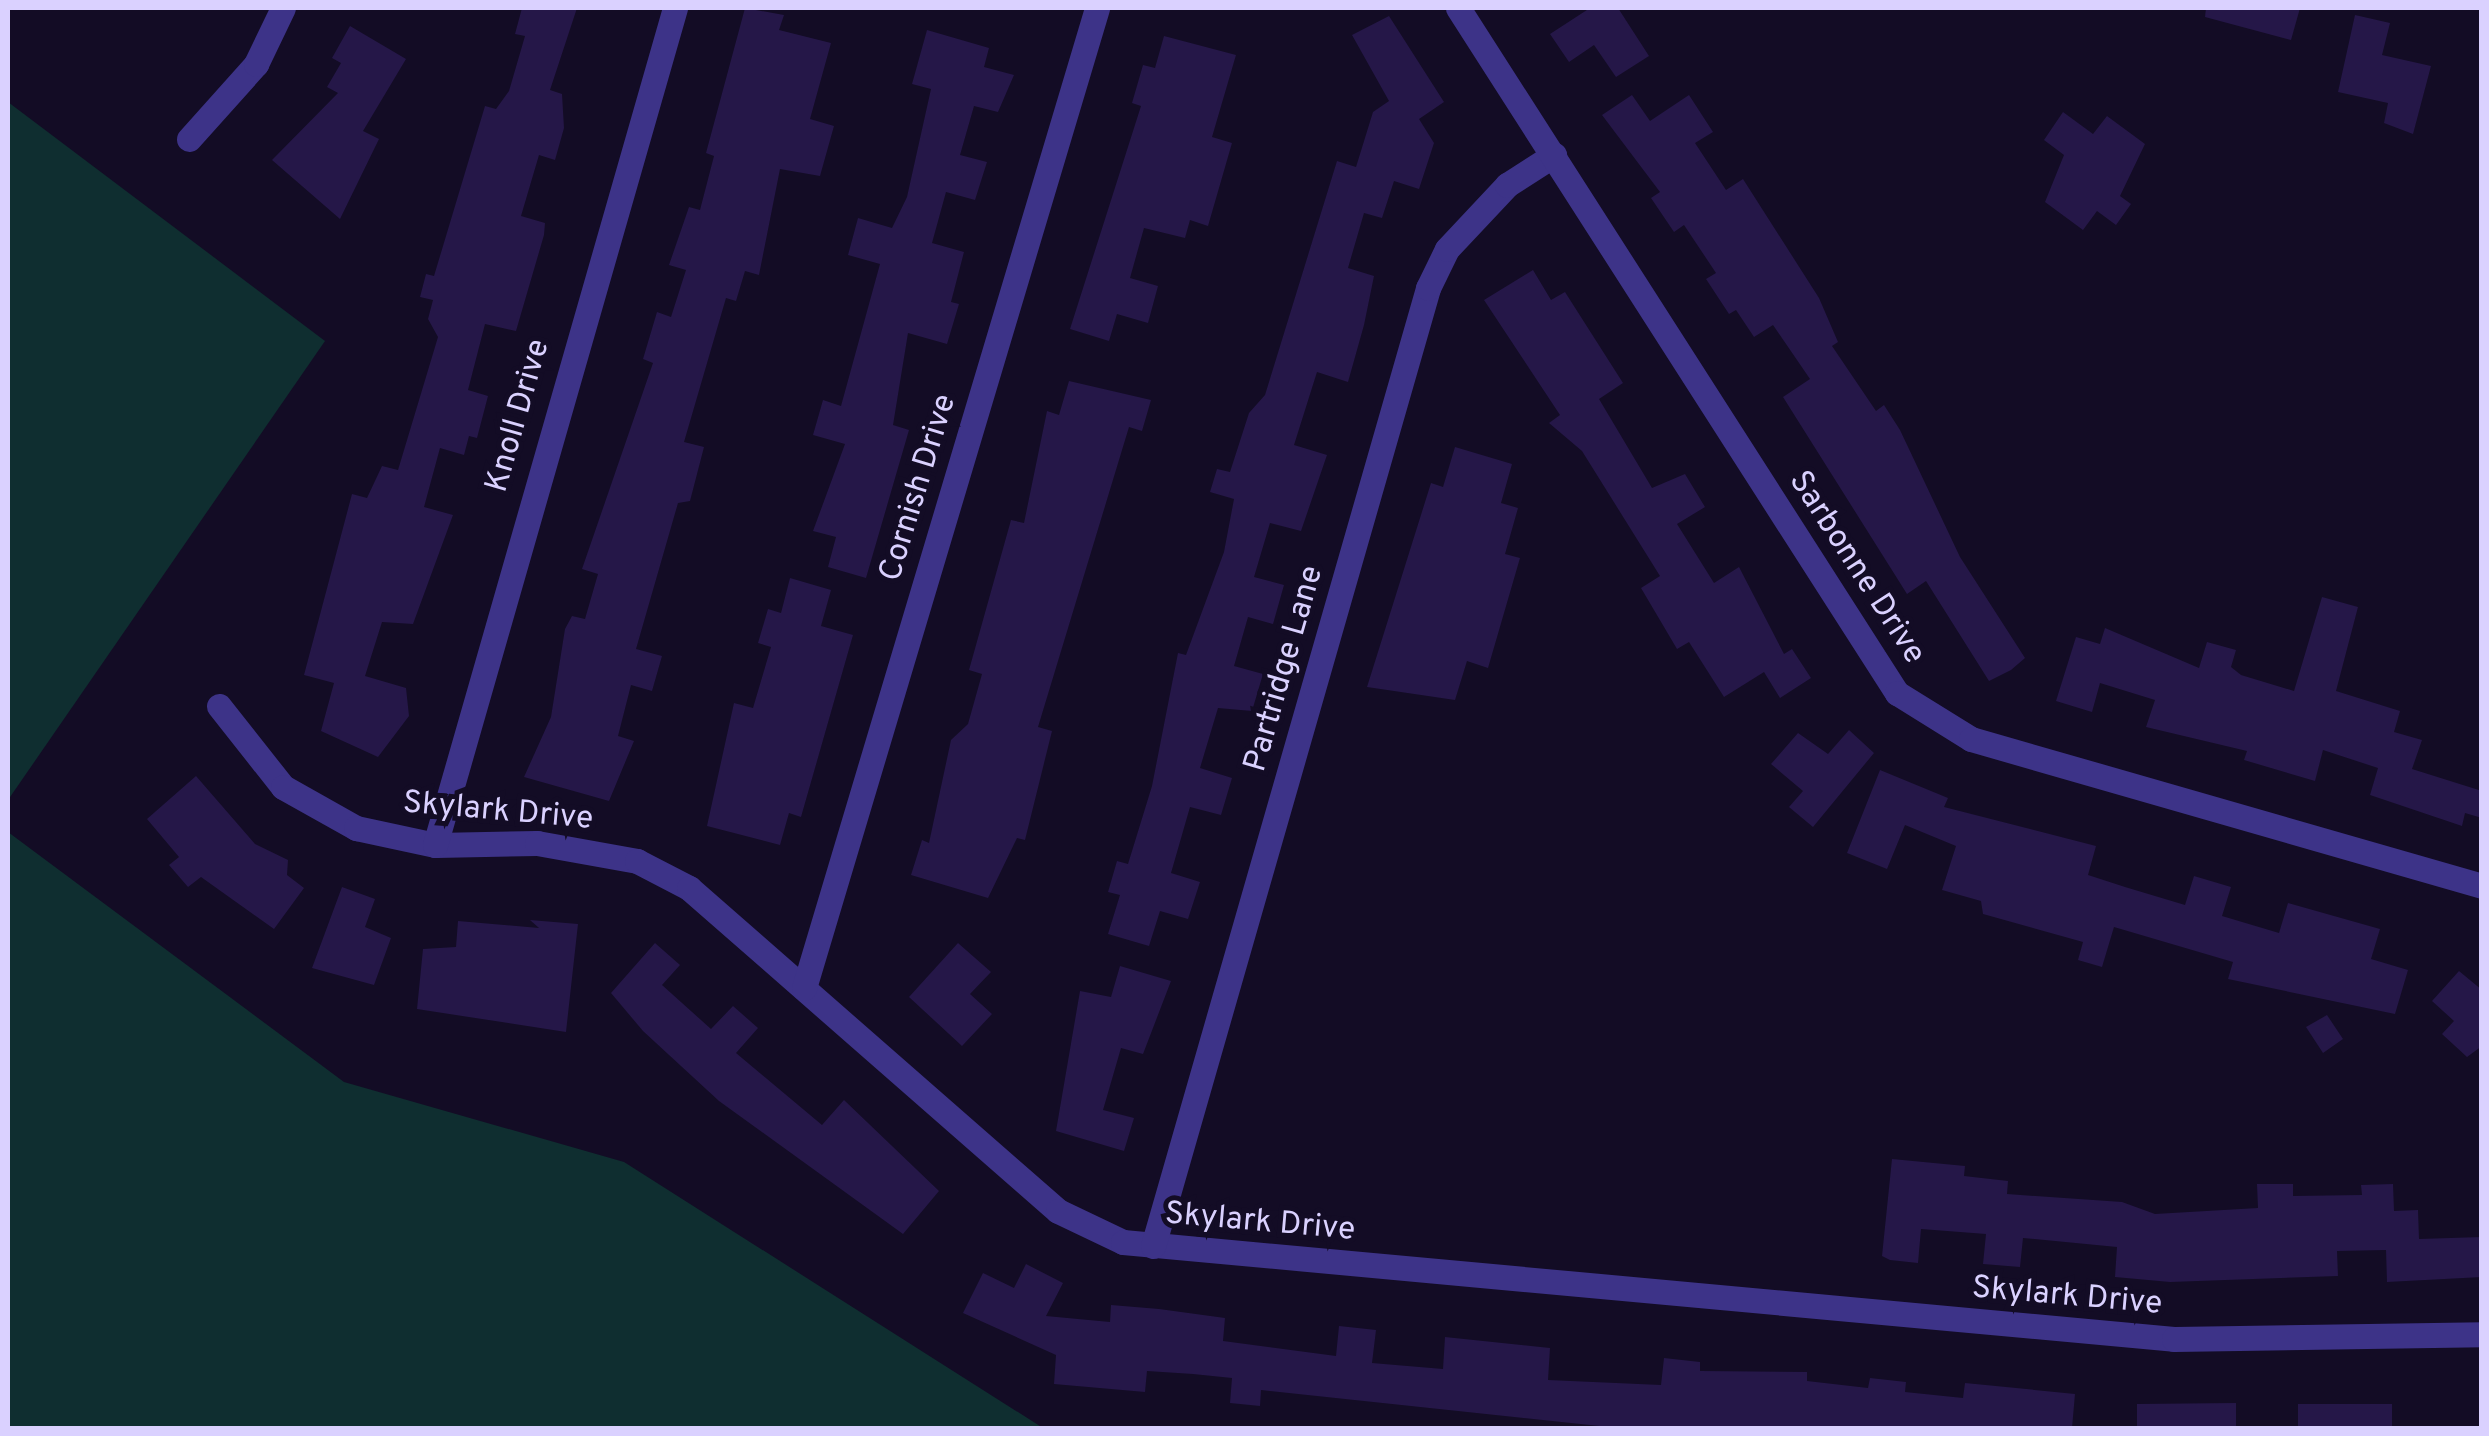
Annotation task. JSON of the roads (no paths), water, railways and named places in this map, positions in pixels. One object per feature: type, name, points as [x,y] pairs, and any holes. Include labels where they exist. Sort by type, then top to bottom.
[{"type":"street","points":[[189,139],[256,64],[283,8]]},
{"type":"street","name":"Knoll Drive","points":[[435,844],[675,8]]},
{"type":"street","name":"Cornish Drive","points":[[804,988],[1097,8]]},
{"type":"street","name":"Sarbonne Drive","points":[[1458,8],[1897,693],[1971,740],[2482,886]]},
{"type":"street","name":"Partridge Lane","points":[[1153,1246],[1428,288],[1446,250],[1507,185],[1554,155]]},
{"type":"street","name":"Skylark Drive","points":[[220,706],[284,787],[356,828],[435,844],[537,843],[637,861],[689,888],[1058,1211],[1153,1246],[2174,1339],[2482,1334]]}]
